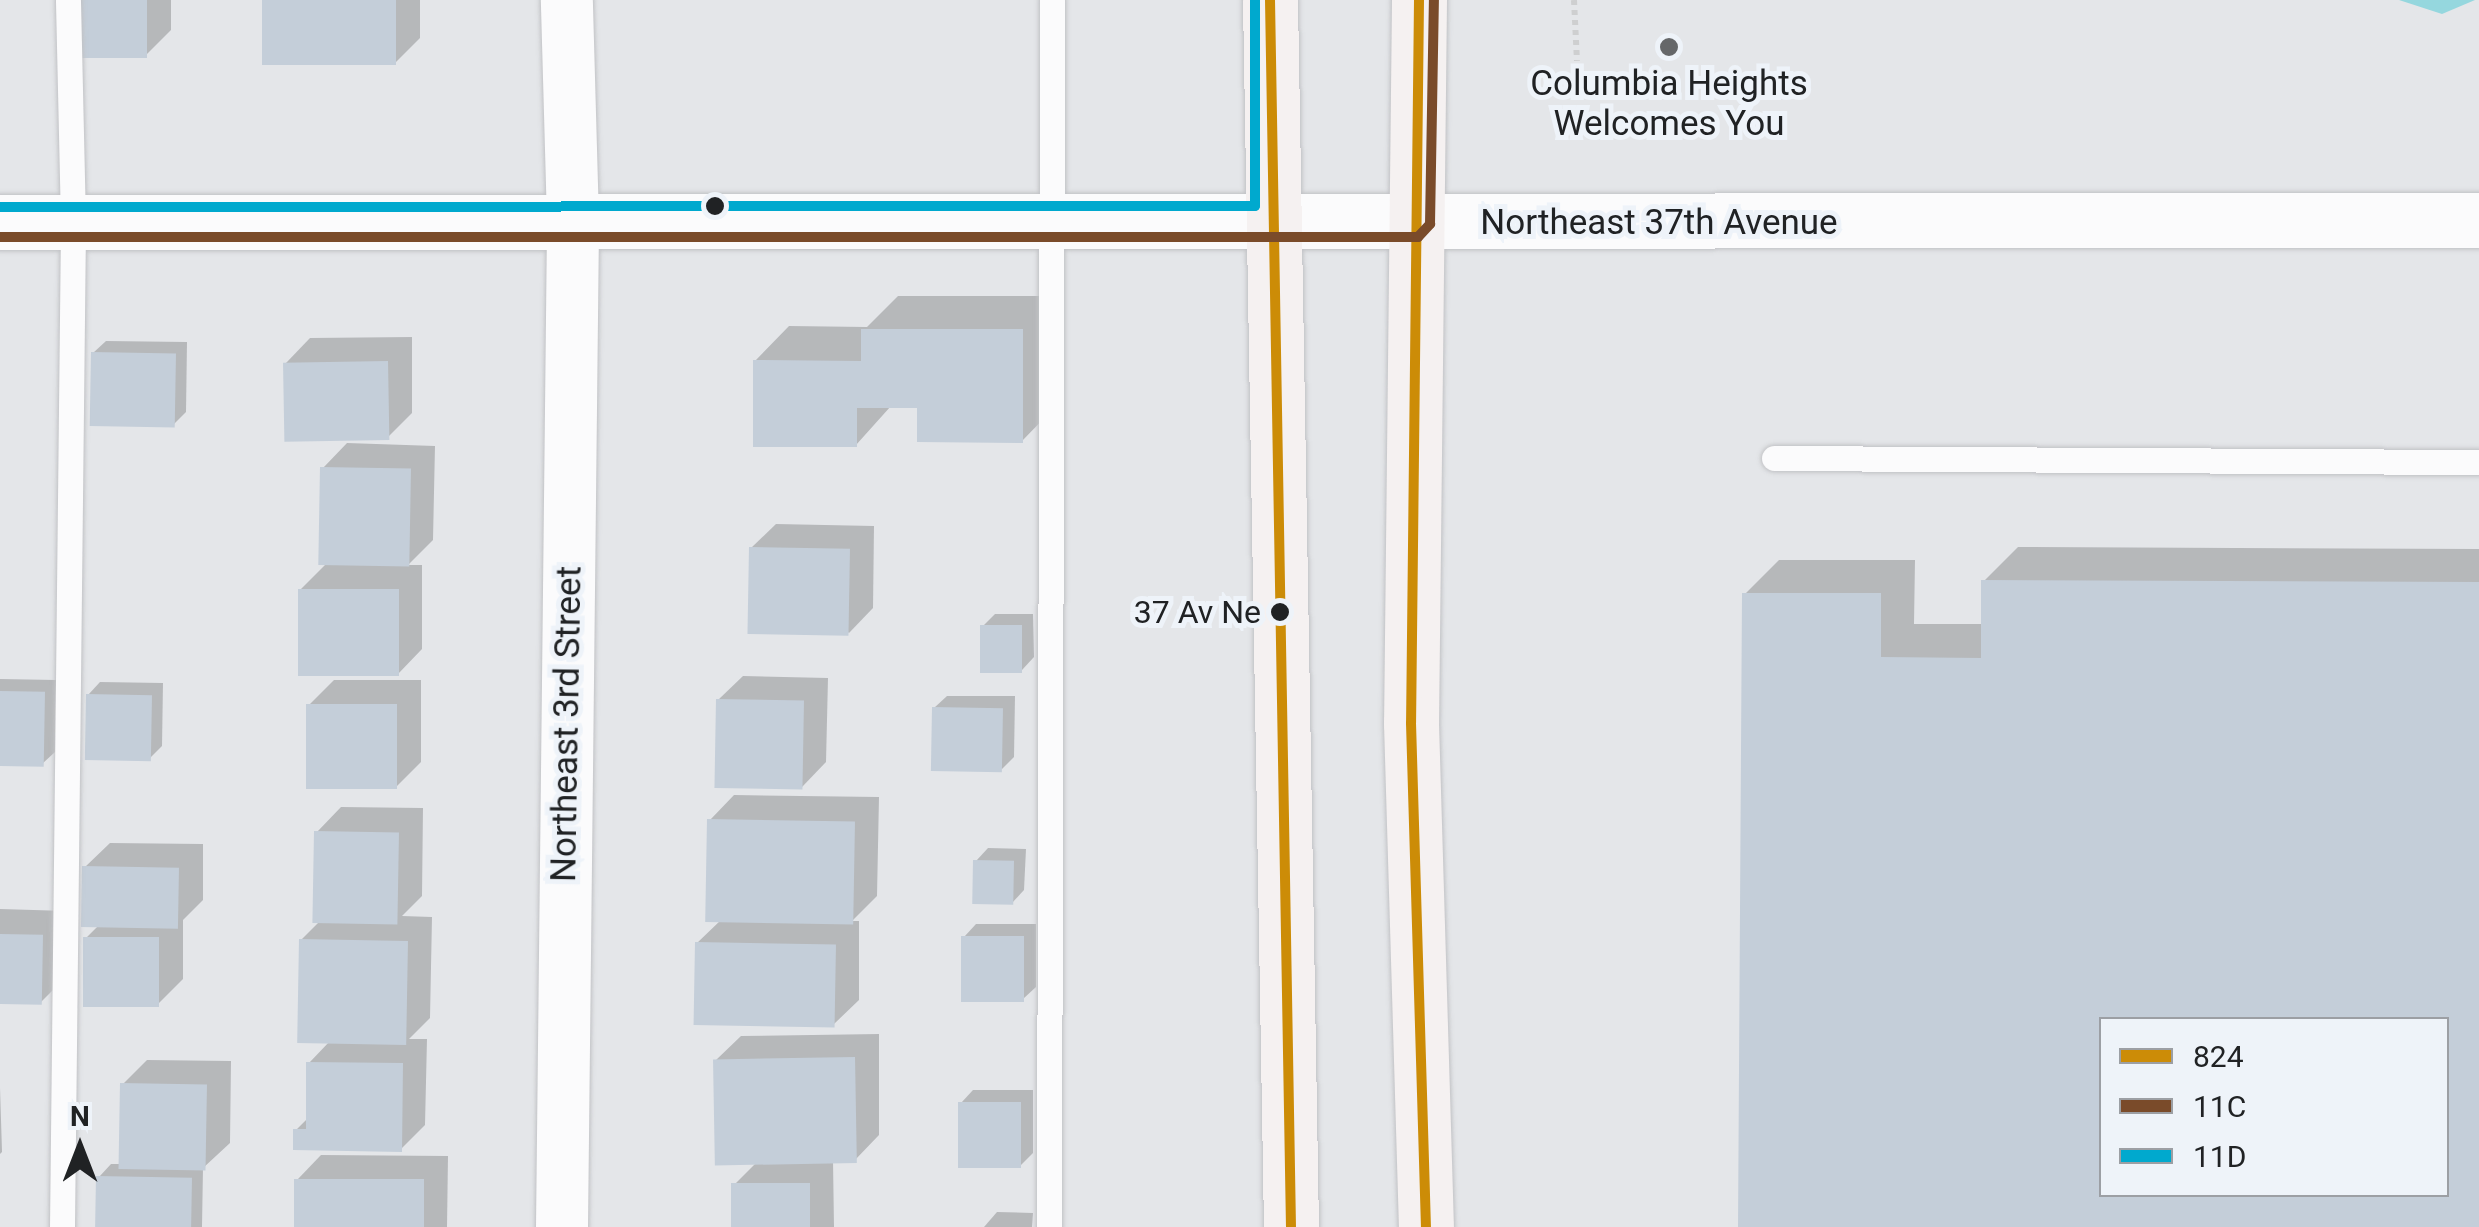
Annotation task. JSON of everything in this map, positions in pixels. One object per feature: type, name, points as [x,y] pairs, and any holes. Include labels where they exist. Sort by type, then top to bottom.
[{"type":"main road","points":[[1270,0],[1270,221],[1290,1227]]},
{"type":"main road","points":[[1419,0],[1411,723],[1426,1227]]},
{"type":"street","name":"Northeast 3rd Street","points":[[562,1227],[572,221],[567,0]]},
{"type":"street","name":"Northeast 37th Avenue","points":[[0,222],[2479,220]]},
{"type":"lane","points":[[62,1227],[73,222],[68,0]]},
{"type":"lane","points":[[1049,1227],[1055,220],[1052,0]]},
{"type":"lane","points":[[1774,458],[2479,462]]},
{"type":"path","points":[[1574,0],[1577,61]]},
{"type":"water","points":[[2399,0],[2475,0],[2442,14]]},
{"type":"building","points":[[75,0],[147,0],[147,58],[75,58]]},
{"type":"building","points":[[262,0],[396,0],[396,65],[262,65]]},
{"type":"building","points":[[861,329],[1023,329],[1023,443],[917,442],[917,408],[857,408],[857,447],[753,447],[753,360],[861,361]]},
{"type":"building","points":[[91,352],[176,353],[175,427],[90,426]]},
{"type":"building","points":[[388,361],[389,440],[284,442],[283,363]]},
{"type":"building","points":[[320,467],[411,469],[409,567],[318,565]]},
{"type":"building","points":[[749,547],[850,549],[848,636],[747,634]]},
{"type":"building","points":[[1981,580],[2479,582],[2479,1227],[1738,1227],[1742,593],[1881,593],[1881,657],[1981,658]]},
{"type":"building","points":[[298,589],[399,589],[399,676],[298,676]]},
{"type":"building","points":[[980,625],[1022,625],[1022,673],[980,673]]},
{"type":"building","points":[[0,691],[45,692],[44,767],[0,766]]},
{"type":"building","points":[[86,694],[152,695],[151,761],[85,760]]},
{"type":"building","points":[[716,699],[804,701],[802,790],[714,788]]},
{"type":"building","points":[[306,704],[397,704],[397,789],[306,789]]},
{"type":"building","points":[[932,707],[1003,708],[1002,772],[931,771]]},
{"type":"building","points":[[707,819],[855,822],[853,925],[705,922]]},
{"type":"building","points":[[314,831],[399,832],[397,924],[312,923]]},
{"type":"building","points":[[973,860],[1014,861],[1013,905],[972,904]]},
{"type":"building","points":[[82,866],[179,868],[178,929],[81,927]]},
{"type":"building","points":[[0,934],[43,935],[42,1005],[0,1004]]},
{"type":"building","points":[[961,936],[1024,936],[1024,1002],[961,1002]]},
{"type":"building","points":[[83,937],[159,937],[159,1007],[83,1007]]},
{"type":"building","points":[[299,939],[408,941],[406,1045],[297,1043]]},
{"type":"building","points":[[695,942],[836,944],[835,1027],[694,1025]]},
{"type":"building","points":[[855,1057],[857,1163],[715,1165],[713,1059]]},
{"type":"building","points":[[306,1062],[403,1063],[402,1152],[293,1150],[293,1129],[306,1129]]},
{"type":"building","points":[[120,1083],[207,1085],[205,1171],[118,1169]]},
{"type":"building","points":[[958,1102],[1021,1102],[1021,1168],[958,1168]]},
{"type":"building","points":[[96,1176],[192,1178],[191,1227],[95,1227]]},
{"type":"building","points":[[294,1179],[424,1179],[424,1227],[294,1227]]},
{"type":"building","points":[[731,1183],[810,1183],[810,1227],[731,1227]]},
{"type":"transit line","name":"11D","points":[[0,207],[1255,206],[1255,0]]},
{"type":"transit line","name":"824","points":[[1270,0],[1291,1227]]},
{"type":"transit line","name":"824","points":[[1419,0],[1411,723],[1426,1227]]},
{"type":"transit line","name":"11C","points":[[0,237],[1418,237],[1430,224],[1434,0]]},
{"type":"place","name":"Columbia Heights Welcomes You","points":[[1669,47]]},
{"type":"place","name":"37 Av Ne","points":[[1280,612]]}]
